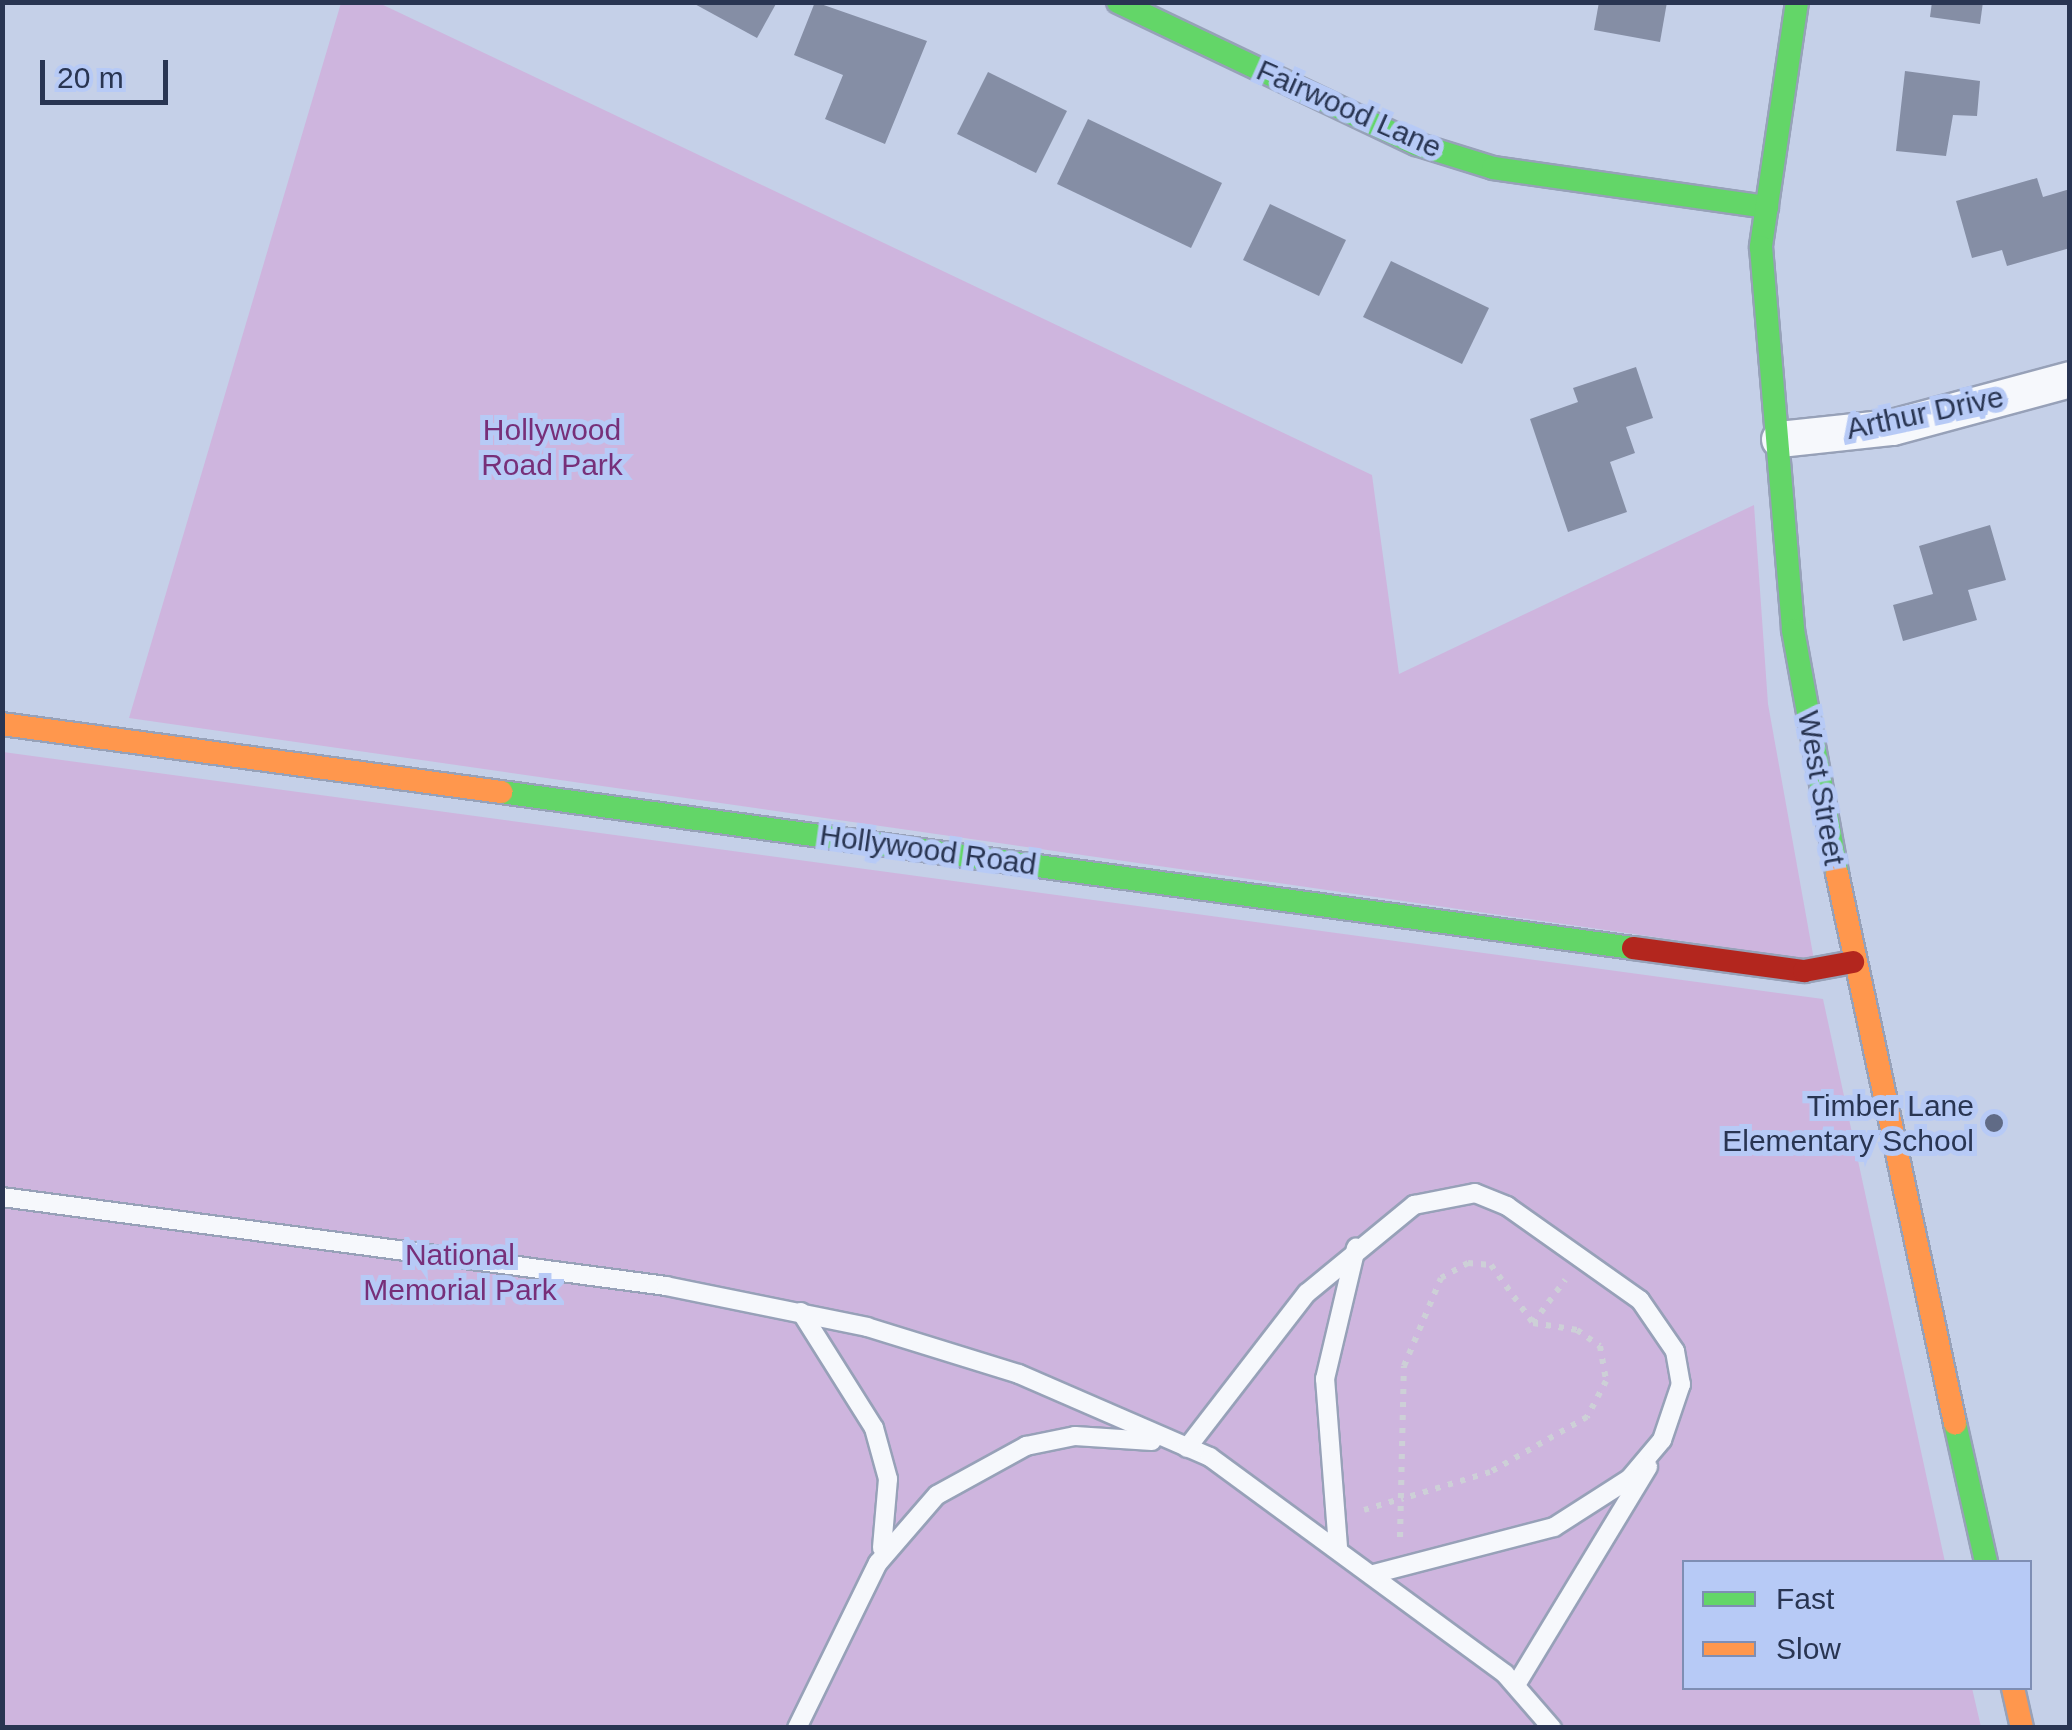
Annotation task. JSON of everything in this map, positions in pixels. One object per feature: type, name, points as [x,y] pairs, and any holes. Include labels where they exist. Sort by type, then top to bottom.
[{"type":"street","name":"West Street","points":[[1798,2],[1761,247],[1793,630],[1854,962],[1986,1560]]},
{"type":"street","name":"Fairwood Lane","points":[[1141,8],[1416,144],[1477,163],[1767,208]]},
{"type":"street","name":"Arthur Drive","points":[[1780,439],[1892,427],[2070,379]]},
{"type":"street","name":"Hollywood Road","points":[[2,724],[1804,971],[1854,962]]},
{"type":"street","points":[[2013,1690],[2022,1728]]},
{"type":"lane","points":[[1187,1448],[1358,1243],[1446,1194],[1506,1206],[1659,1320],[1681,1384],[1662,1440],[1516,1686]]},
{"type":"lane","points":[[2,1197],[801,1312],[1019,1374],[1187,1448],[1338,1547],[1516,1686],[1552,1728]]},
{"type":"lane","points":[[1338,1547],[1325,1380],[1358,1243]]},
{"type":"lane","points":[[801,1312],[874,1428],[888,1479],[878,1563]]},
{"type":"lane","points":[[797,1728],[878,1563],[937,1495],[1026,1446],[1130,1436],[1187,1448]]},
{"type":"lane","points":[[1373,1574],[1554,1528],[1598,1504],[1662,1440]]},
{"type":"path","points":[[1362,1525],[1372,1502],[1401,1499],[1524,1457],[1597,1406],[1607,1373],[1600,1346],[1577,1330],[1533,1323],[1491,1265],[1461,1265],[1436,1284],[1404,1366],[1401,1499],[1406,1526],[1388,1542]]},
{"type":"path","points":[[1533,1323],[1547,1303]]},
{"type":"green space","name":"Hollywood Road Park","points":[[341,3],[379,3],[1372,475],[1399,674],[1754,505],[1768,704],[1814,960],[129,718]]},
{"type":"green space","name":"National Memorial Park","points":[[3,752],[1823,999],[1945,1560],[1682,1560],[1682,1690],[1972,1690],[1981,1727],[3,1728]]},
{"type":"building","points":[[691,2],[777,2],[757,38]]},
{"type":"building","points":[[815,2],[927,41],[885,144],[825,119],[843,75],[794,55]]},
{"type":"building","points":[[1599,2],[1667,2],[1660,42],[1594,30]]},
{"type":"building","points":[[1932,2],[1983,2],[1980,24],[1930,17]]},
{"type":"building","points":[[1905,71],[1980,81],[1977,116],[1953,115],[1946,156],[1896,151]]},
{"type":"building","points":[[988,72],[1067,111],[1036,173],[957,134]]},
{"type":"building","points":[[1088,119],[1222,183],[1191,248],[1057,184]]},
{"type":"building","points":[[2037,178],[2043,197],[2070,189],[2070,248],[2007,266],[2002,250],[1972,258],[1956,201]]},
{"type":"building","points":[[1270,204],[1346,240],[1319,296],[1243,260]]},
{"type":"building","points":[[1391,261],[1489,308],[1462,364],[1363,317]]},
{"type":"building","points":[[1636,367],[1653,418],[1626,427],[1635,453],[1610,462],[1627,512],[1568,532],[1530,419],[1578,402],[1573,388]]},
{"type":"building","points":[[1990,525],[2006,580],[1968,590],[1977,620],[1903,641],[1893,605],[1933,594],[1919,546]]},
{"type":"traffic: fast","points":[[1118,2],[1416,144],[1493,168],[1767,207]]},
{"type":"traffic: fast","points":[[1797,2],[1761,247],[1793,630],[1837,873]]},
{"type":"traffic: fast","points":[[501,792],[1633,948]]},
{"type":"traffic: fast","points":[[1955,1423],[1986,1560]]},
{"type":"traffic: slow","points":[[2,724],[501,792]]},
{"type":"traffic: slow","points":[[1837,873],[1955,1423]]},
{"type":"traffic: slow","points":[[2013,1690],[2022,1728]]},
{"type":"traffic: jam","points":[[1633,948],[1804,971],[1853,962]]},
{"type":"place","name":"Timber Lane Elementary School","points":[[1994,1123]]}]
